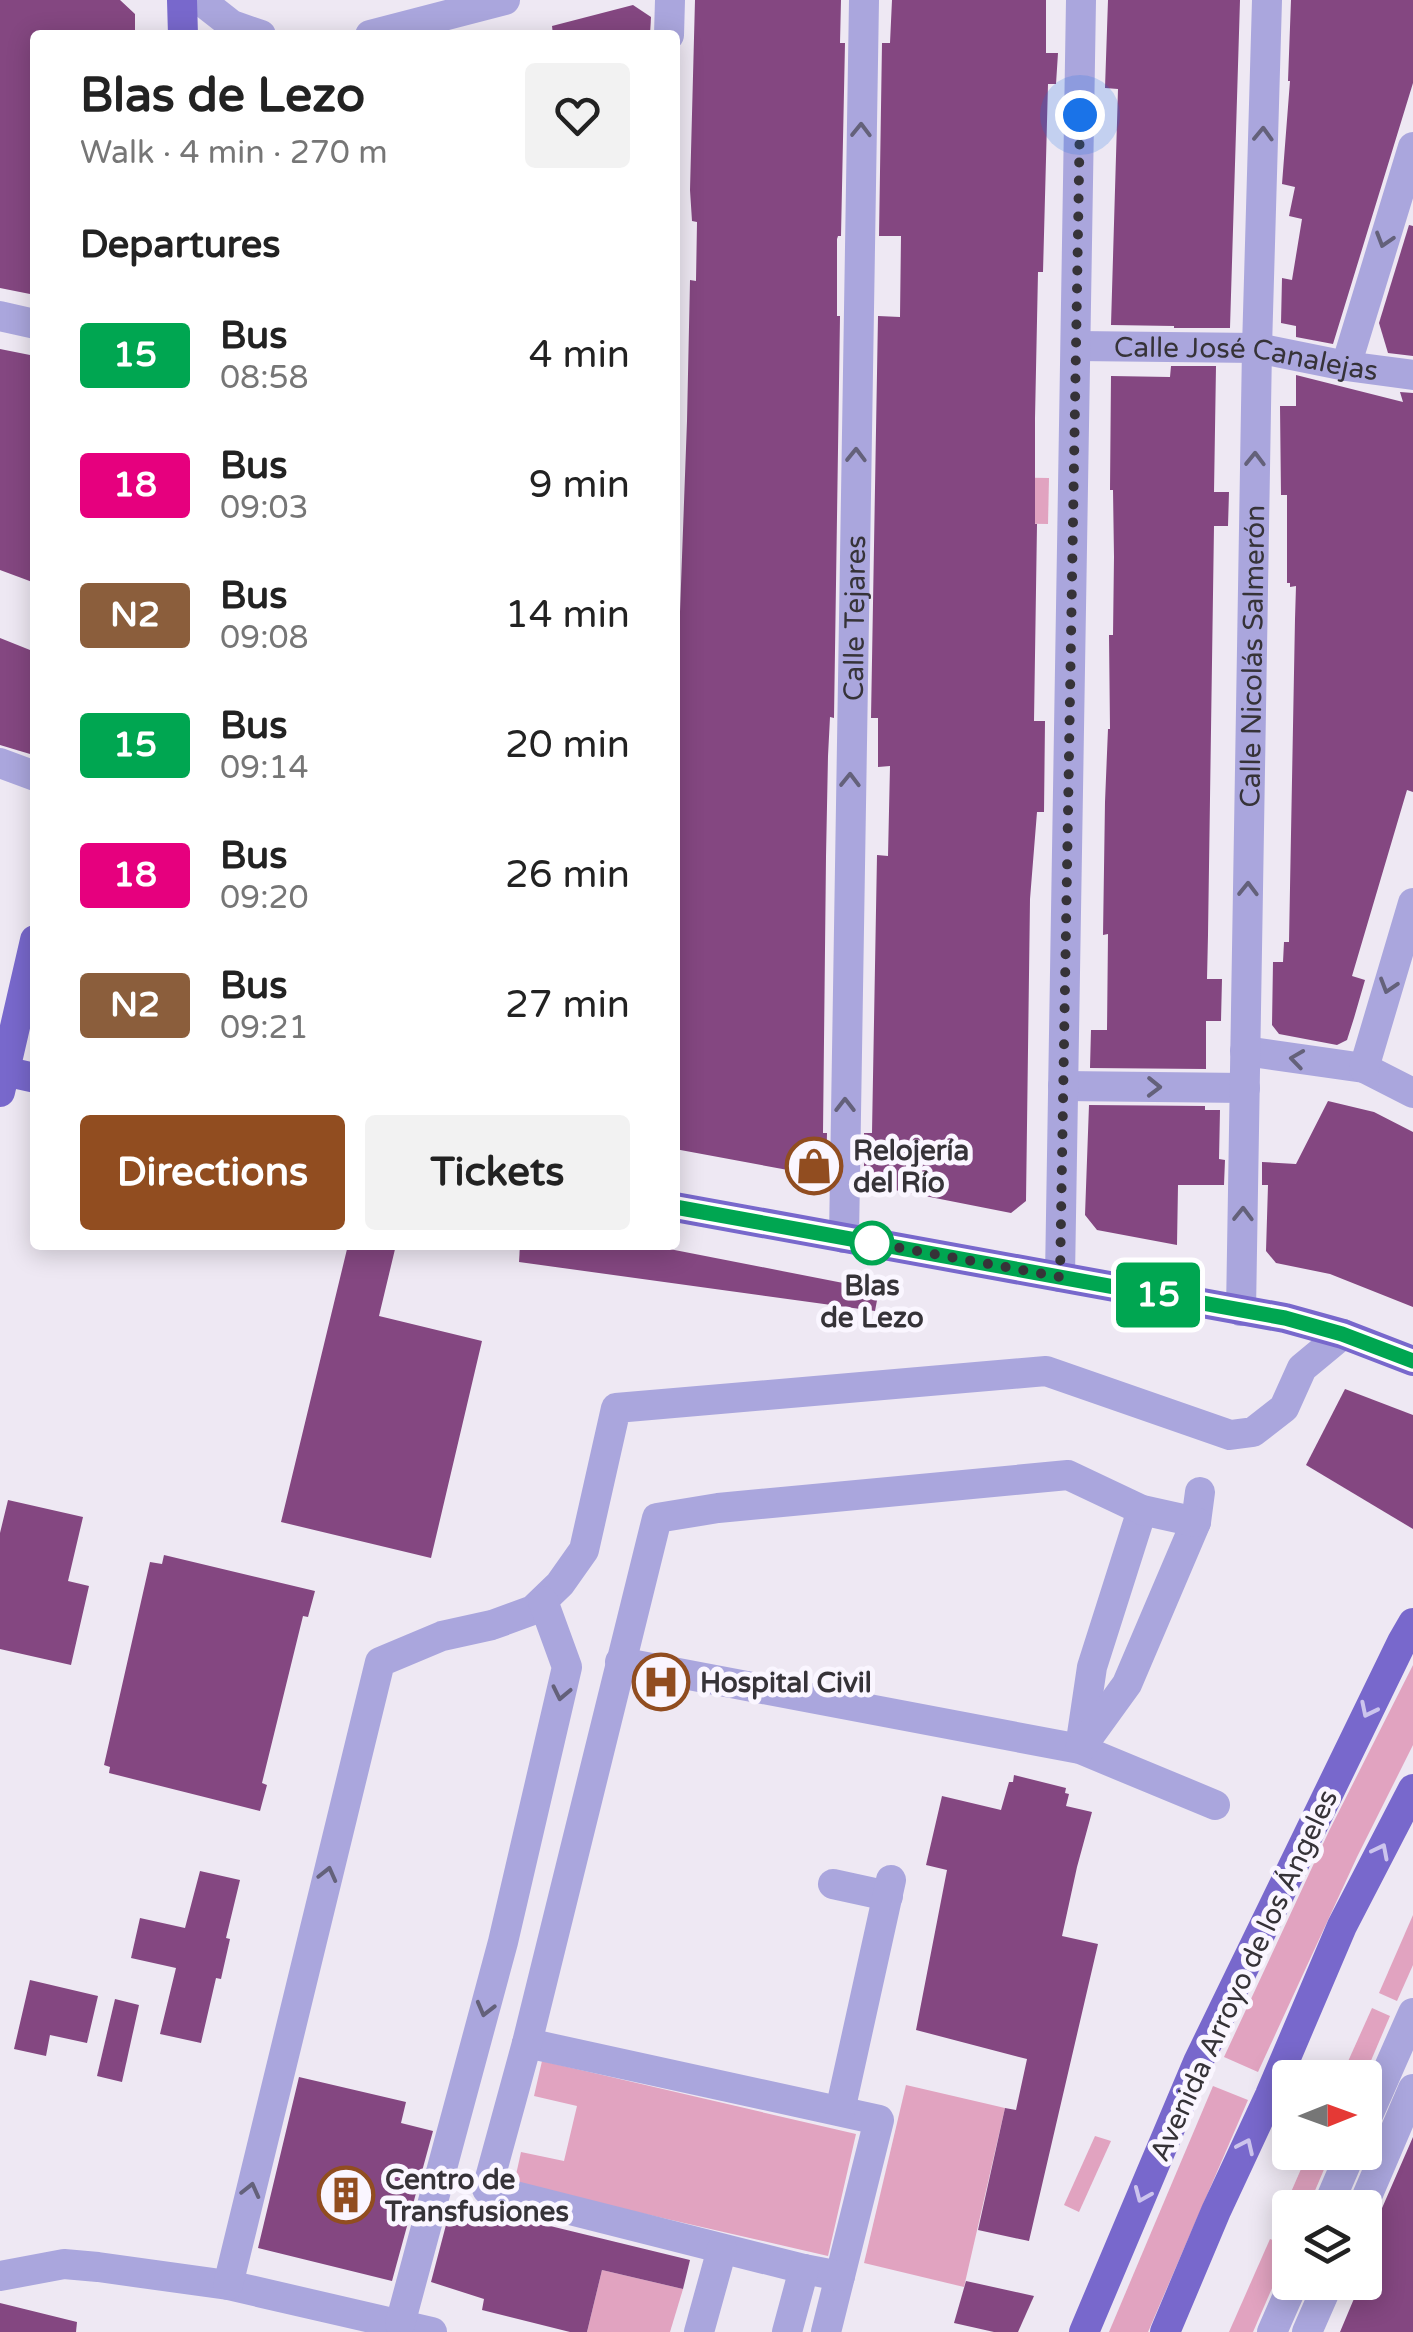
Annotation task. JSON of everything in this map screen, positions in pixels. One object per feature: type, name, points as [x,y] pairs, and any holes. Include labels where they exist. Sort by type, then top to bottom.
[{"type":"main road","points":[[182,0],[183,30]]},
{"type":"main road","points":[[30,960],[1,1078],[30,1078]]},
{"type":"main road","points":[[680,1208],[1285,1318],[1413,1361]]},
{"type":"main road","name":"Avenida Arroyo de los Ángeles","points":[[1084,2332],[1198,2062],[1413,1624]]},
{"type":"main road","points":[[1165,2332],[1342,1926],[1413,1789]]},
{"type":"street","points":[[200,0],[232,25],[246,30]]},
{"type":"street","points":[[389,30],[505,0]]},
{"type":"street","points":[[668,30],[670,0]]},
{"type":"street","name":"Calle Tejares","points":[[844,1238],[864,0]]},
{"type":"street","points":[[1060,1277],[1081,0]]},
{"type":"street","name":"Calle Nicolás Salmerón","points":[[1242,1311],[1257,348],[1267,0]]},
{"type":"street","points":[[1346,366],[1413,147]]},
{"type":"street","points":[[0,316],[30,323]]},
{"type":"street","name":"Calle José Canalejas","points":[[1077,346],[1257,348],[1413,375]]},
{"type":"street","points":[[0,763],[30,774]]},
{"type":"street","points":[[1364,1068],[1413,904]]},
{"type":"street","points":[[1245,1052],[1364,1068],[1413,1093]]},
{"type":"street","points":[[1062,1086],[1245,1088]]},
{"type":"street","points":[[228,2285],[380,1662],[442,1636],[492,1625],[533,1610],[560,1584],[584,1550],[616,1408],[1046,1371],[1230,1435],[1253,1432],[1284,1408],[1302,1368],[1342,1334]]},
{"type":"street","points":[[840,2276],[487,2189],[658,1518],[718,1508],[1068,1475],[1142,1510],[1198,1507],[1126,1684],[1080,1749]]},
{"type":"street","points":[[1080,1749],[1092,1667],[1142,1510]]},
{"type":"street","points":[[400,2324],[503,1942],[567,1667],[542,1600]]},
{"type":"street","points":[[620,1662],[1080,1749],[1215,1805]]},
{"type":"street","points":[[833,1884],[890,1888],[840,2111]]},
{"type":"street","points":[[1382,2084],[1413,2014]]},
{"type":"street","points":[[527,2043],[879,2120],[826,2332]]},
{"type":"street","points":[[1370,2190],[1413,2090]]},
{"type":"street","points":[[699,2332],[722,2249]]},
{"type":"street","points":[[0,2276],[64,2264],[228,2285],[432,2332]]},
{"type":"street","points":[[788,2332],[804,2269]]},
{"type":"street","points":[[1272,2332],[1286,2300]]},
{"type":"street","points":[[1307,2332],[1321,2300]]},
{"type":"shaded area","points":[[965,477],[1049,478],[1048,524],[964,523]]},
{"type":"shaded area","points":[[1413,1665],[1413,1745],[1258,2072],[1224,2057],[1329,1831]]},
{"type":"shaded area","points":[[1413,1915],[1413,1965],[1397,2001],[1379,1993]]},
{"type":"shaded area","points":[[1372,2008],[1390,2016],[1371,2060],[1349,2060]]},
{"type":"shaded area","points":[[542,2061],[856,2134],[828,2256],[514,2184],[521,2152],[564,2161],[577,2106],[534,2096]]},
{"type":"shaded area","points":[[906,2085],[1005,2108],[964,2287],[864,2263]]},
{"type":"shaded area","points":[[1213,2086],[1248,2100],[1148,2332],[1109,2332]]},
{"type":"shaded area","points":[[1095,2136],[1111,2141],[1079,2212],[1064,2205]]},
{"type":"shaded area","points":[[1301,2170],[1324,2170],[1315,2190],[1292,2190]]},
{"type":"shaded area","points":[[1272,2240],[1272,2288],[1253,2332],[1229,2332]]},
{"type":"shaded area","points":[[602,2270],[683,2289],[670,2332],[587,2332]]},
{"type":"building","points":[[0,0],[120,0],[135,14],[135,30],[30,30],[30,294],[0,288]]},
{"type":"building","points":[[695,0],[841,0],[840,43],[845,43],[841,236],[837,239],[840,316],[834,718],[830,717],[826,857],[826,1177],[680,1150],[680,612],[690,280],[696,281],[697,222],[692,221]]},
{"type":"building","points":[[892,0],[1046,0],[1046,53],[1058,53],[1056,84],[1048,84],[1035,418],[1034,721],[1045,721],[1044,812],[1037,812],[1030,899],[1026,1201],[1011,1213],[864,1184],[864,1133],[872,1133],[877,855],[888,856],[890,766],[878,767],[878,718],[871,718],[878,316],[900,317],[901,236],[879,236],[882,43],[890,43]]},
{"type":"building","points":[[1108,0],[1240,0],[1230,328],[1111,325],[1118,89],[1105,88]]},
{"type":"building","points":[[1291,0],[1413,0],[1413,83],[1333,344],[1296,337],[1296,326],[1281,323],[1282,278],[1292,280],[1302,219],[1289,216],[1295,187],[1282,184]]},
{"type":"building","points":[[633,5],[651,17],[650,30],[552,30],[552,26]]},
{"type":"building","points":[[1409,225],[1413,226],[1413,356],[1388,353],[1379,323]]},
{"type":"building","points":[[0,349],[30,355],[30,581],[0,570]]},
{"type":"building","points":[[1171,366],[1216,366],[1214,492],[1229,492],[1228,526],[1214,526],[1207,979],[1222,979],[1221,1021],[1206,1021],[1206,1069],[1090,1068],[1091,1030],[1107,1030],[1108,934],[1103,935],[1109,635],[1113,635],[1111,376],[1170,377]]},
{"type":"building","points":[[1296,375],[1403,402],[1400,392],[1413,393],[1413,792],[1407,790],[1352,976],[1365,980],[1354,1018],[1347,1040],[1337,1045],[1279,1034],[1272,1025],[1273,962],[1283,962],[1284,942],[1289,942],[1296,586],[1287,583],[1287,495],[1281,495],[1280,406],[1296,406]]},
{"type":"building","points":[[0,638],[30,650],[30,754],[0,745]]},
{"type":"building","points":[[1328,1101],[1374,1112],[1413,1132],[1413,1307],[1330,1274],[1276,1263],[1266,1251],[1268,1185],[1262,1185],[1262,1162],[1296,1164]]},
{"type":"building","points":[[1089,1105],[1205,1106],[1205,1110],[1220,1110],[1219,1159],[1225,1160],[1224,1185],[1178,1185],[1177,1245],[1097,1230],[1085,1215]]},
{"type":"building","points":[[347,1250],[395,1250],[379,1316],[482,1341],[431,1558],[281,1522]]},
{"type":"building","points":[[520,1250],[675,1250],[879,1290],[875,1311],[519,1262]]},
{"type":"building","points":[[1345,1389],[1413,1415],[1413,1529],[1306,1465]]},
{"type":"building","points":[[8,1500],[83,1517],[68,1581],[89,1586],[71,1665],[0,1649],[0,1533]]},
{"type":"building","points":[[164,1555],[315,1591],[308,1617],[303,1616],[262,1783],[267,1785],[260,1811],[109,1773],[110,1767],[104,1765],[150,1562],[162,1564]]},
{"type":"building","points":[[1014,1775],[1066,1788],[1066,1806],[1092,1812],[1062,1936],[1098,1944],[1029,2241],[978,2230],[1005,2108],[1016,2110],[1027,2059],[916,2030],[947,1870],[926,1865],[942,1796],[1001,1810]]},
{"type":"building","points":[[200,1871],[240,1880],[221,1979],[216,1978],[201,2043],[160,2034],[176,1968],[131,1958],[140,1918],[185,1928]]},
{"type":"building","points":[[30,1980],[98,1996],[87,2043],[50,2035],[46,2056],[14,2049]]},
{"type":"building","points":[[115,1999],[139,2005],[122,2082],[97,2076]]},
{"type":"building","name":"Centro de Transfusiones","points":[[299,2077],[406,2102],[401,2123],[433,2131],[392,2281],[258,2248]]},
{"type":"building","points":[[1413,2137],[1413,2332],[1340,2332],[1353,2300],[1382,2300],[1382,2208]]},
{"type":"building","points":[[452,2202],[690,2260],[683,2289],[602,2270],[587,2332],[570,2332],[482,2310],[484,2299],[431,2282]]},
{"type":"building","points":[[966,2281],[1034,2296],[1018,2332],[994,2332],[954,2323]]},
{"type":"building","points":[[0,2303],[77,2322],[76,2332],[0,2332]]},
{"type":"bus line","name":"15","points":[[680,1208],[1285,1318],[1413,1361]]},
{"type":"place","name":"Relojería del Río","points":[[814,1166]]},
{"type":"place","name":"Blas de Lezo","points":[[872,1243]]},
{"type":"place","name":"Hospital Civil","points":[[661,1682]]},
{"type":"place","name":"Centro de Transfusiones","points":[[346,2195]]},
{"type":"route","points":[[872,1243],[868,1242],[1060,1277],[1080,115]]}]
